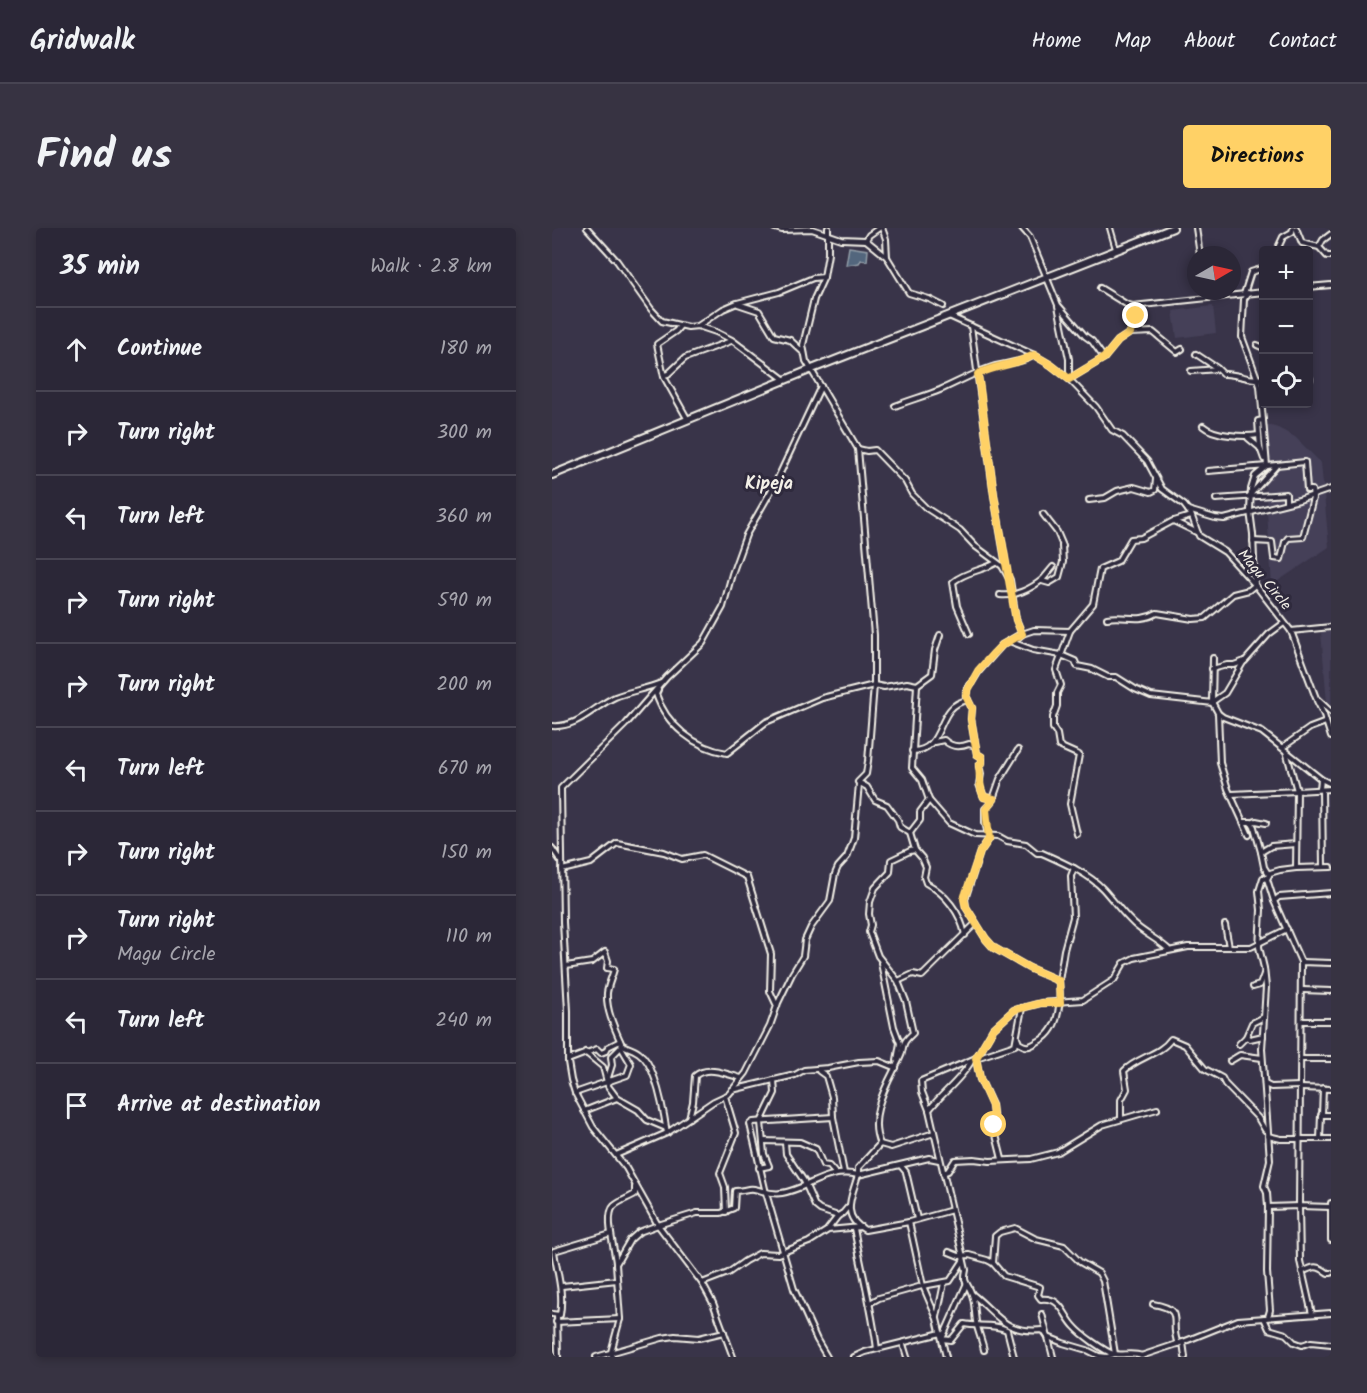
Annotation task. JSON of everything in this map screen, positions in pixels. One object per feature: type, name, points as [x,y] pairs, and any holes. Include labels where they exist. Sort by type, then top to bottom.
[{"type":"main road","points":[[552,475],[812,369],[1173,228]]},
{"type":"street","points":[[588,228],[617,261],[662,321],[680,326],[698,326],[732,340],[786,381]]},
{"type":"street","points":[[775,228],[782,230],[812,229],[828,235],[866,240],[887,257],[909,293],[943,306]]},
{"type":"street","points":[[616,1155],[667,1130],[725,1096],[741,1078],[763,1041],[792,974],[803,956],[805,940],[811,927],[831,901],[835,874],[851,848],[856,826],[858,782],[866,774],[868,761],[874,685],[874,635],[858,449],[806,361],[802,345],[809,314],[824,277],[828,254],[828,228]]},
{"type":"street","points":[[866,240],[868,236],[881,228],[886,239],[887,257]]},
{"type":"street","points":[[1022,228],[1030,237],[1058,305],[1069,359],[1069,379]]},
{"type":"street","points":[[1110,228],[1116,249]]},
{"type":"street","points":[[1196,228],[1199,246]]},
{"type":"street","points":[[1279,246],[1283,237],[1295,228],[1303,246]]},
{"type":"street","points":[[1319,247],[1323,240],[1331,234]]},
{"type":"street","points":[[1302,243],[1310,246]]},
{"type":"street","points":[[1313,247],[1319,247],[1327,256],[1331,256]]},
{"type":"street","points":[[1259,269],[1251,272],[1244,299],[1242,337],[1260,386],[1267,466]]},
{"type":"street","points":[[698,326],[723,309],[737,303],[779,292],[813,278],[824,277]]},
{"type":"street","points":[[1313,287],[1331,285]]},
{"type":"street","points":[[1100,288],[1126,304],[1141,306],[1187,300]]},
{"type":"street","points":[[1241,294],[1259,292]]},
{"type":"street","points":[[737,303],[759,311],[774,336],[790,340],[804,353]]},
{"type":"street","points":[[1058,305],[1092,341],[1104,358]]},
{"type":"street","points":[[1130,333],[1141,306]]},
{"type":"street","points":[[949,316],[1034,355],[1069,379],[1096,407],[1112,430],[1123,436],[1147,461],[1162,489],[1187,509],[1209,517],[1224,519],[1299,500],[1331,489]]},
{"type":"street","points":[[680,326],[657,344],[664,375],[688,421]]},
{"type":"street","points":[[971,326],[1007,574],[1016,620],[1022,634]]},
{"type":"street","points":[[1069,379],[1104,358],[1118,341],[1130,333],[1154,332],[1177,352],[1182,349]]},
{"type":"street","points":[[664,375],[685,358],[732,340]]},
{"type":"street","points":[[1196,354],[1214,364],[1223,375],[1228,374],[1257,381]]},
{"type":"street","points":[[896,406],[1007,363],[1018,362],[1034,355]]},
{"type":"street","points":[[1191,371],[1218,369]]},
{"type":"street","points":[[733,1357],[713,1303],[702,1283],[658,1225],[616,1155],[593,1126],[575,1093],[568,1060],[561,862],[561,788],[703,643],[723,607],[741,548],[775,484],[820,386]]},
{"type":"street","points":[[1263,420],[1258,422],[1258,435],[1267,466]]},
{"type":"street","points":[[1203,426],[1215,434],[1247,437],[1258,435]]},
{"type":"street","points":[[1247,437],[1260,448]]},
{"type":"street","points":[[858,449],[875,450],[905,481],[912,494],[926,508],[960,530],[975,546],[1002,566],[1007,574]]},
{"type":"street","points":[[1208,471],[1305,462],[1306,490],[1312,490],[1313,494],[1303,537],[1288,538],[1281,559],[1274,558],[1272,542],[1253,541]]},
{"type":"street","points":[[1250,496],[1278,465]]},
{"type":"street","points":[[1107,618],[1117,616],[1133,620],[1150,617],[1157,613],[1180,618],[1205,618],[1221,606],[1228,597],[1249,590],[1255,585],[1250,496],[1255,476],[1267,466]]},
{"type":"street","points":[[1089,500],[1105,498],[1117,491],[1134,488],[1151,492],[1155,490],[1156,478]]},
{"type":"street","points":[[1216,499],[1286,494],[1286,502]]},
{"type":"street","points":[[1187,509],[1198,533]]},
{"type":"street","points":[[1043,514],[1057,532],[1063,546],[1063,562],[1059,577],[1048,583],[1042,581],[1043,579]]},
{"type":"street","points":[[1077,834],[1070,804],[1078,755],[1059,746],[1057,734],[1053,728],[1057,693],[1061,684],[1056,670],[1061,655],[1070,631],[1093,604],[1100,569],[1118,561],[1131,539],[1141,538],[1173,521],[1191,516]]},
{"type":"street","name":"Magu Circle","points":[[1173,521],[1198,533],[1225,552],[1255,585],[1291,631],[1331,627]]},
{"type":"street","points":[[969,634],[957,606],[953,582],[961,575],[987,568],[996,563]]},
{"type":"street","points":[[1000,596],[1012,595],[1036,585],[1053,567]]},
{"type":"street","points":[[1008,641],[1034,650],[1061,655],[1074,661],[1074,665],[1092,669],[1108,677],[1116,677],[1151,696],[1213,703],[1225,693],[1245,661],[1269,634],[1284,623]]},
{"type":"street","points":[[994,799],[984,797],[979,784],[981,774],[979,766],[982,763],[982,757],[977,754],[975,747],[971,719],[972,708],[966,696],[968,690],[978,671],[1008,641],[1034,630],[1070,631]]},
{"type":"street","points":[[1291,631],[1331,737]]},
{"type":"street","points":[[940,635],[935,650],[932,674],[917,686],[912,751],[912,768],[922,780],[929,800],[949,823],[968,832],[998,836],[1007,841],[1026,844],[1037,853],[1042,853],[1074,868],[1102,888],[1128,919],[1168,950]]},
{"type":"street","points":[[1213,658],[1213,703],[1218,713],[1220,764],[1249,835]]},
{"type":"street","points":[[1212,669],[1245,661]]},
{"type":"street","points":[[552,726],[572,724],[591,710],[618,696],[660,684],[665,680]]},
{"type":"street","points":[[659,686],[656,694],[672,725],[710,750],[727,753],[762,724],[792,709],[822,698],[874,685],[884,687],[907,683],[917,686]]},
{"type":"street","points":[[1316,698],[1331,712]]},
{"type":"street","points":[[934,742],[948,710],[959,702],[968,700]]},
{"type":"street","points":[[1218,713],[1262,732],[1321,779],[1331,784]]},
{"type":"street","points":[[1284,748],[1310,728],[1326,722]]},
{"type":"street","points":[[912,751],[923,750],[934,742],[944,740],[951,746],[969,744],[975,747]]},
{"type":"street","points":[[1284,748],[1297,791],[1296,868]]},
{"type":"street","points":[[1018,750],[1000,779],[994,799],[986,809],[989,839],[980,852],[965,893],[966,907],[994,948],[1029,968],[1059,981]]},
{"type":"street","points":[[1321,779],[1323,867]]},
{"type":"street","points":[[858,784],[867,787],[875,800],[887,805],[900,826],[910,833],[915,850],[926,867],[924,877],[926,883],[935,887],[956,911],[963,923],[965,935]]},
{"type":"street","points":[[1232,794],[1331,789]]},
{"type":"street","points":[[910,833],[920,820],[920,812],[929,800]]},
{"type":"street","points":[[1244,822],[1256,821],[1266,824]]},
{"type":"street","points":[[1251,823],[1275,901],[1301,962],[1300,1261],[1312,1314]]},
{"type":"street","points":[[562,870],[591,863],[617,843],[664,852],[682,859],[703,855],[747,877],[771,954],[770,991],[777,1006]]},
{"type":"street","points":[[1261,852],[1271,846],[1296,844]]},
{"type":"street","points":[[552,848],[561,862]]},
{"type":"street","points":[[896,1068],[900,1042],[894,1027],[880,959],[869,932],[872,925],[869,914],[875,888],[890,872],[891,860],[915,850]]},
{"type":"street","points":[[1331,867],[1280,870],[1263,879],[1259,891],[1261,910],[1259,943],[1264,973],[1263,1058],[1270,1160],[1264,1186],[1268,1207],[1266,1272],[1270,1310],[1266,1317],[1269,1329],[1286,1335],[1302,1345],[1311,1342],[1331,1344]]},
{"type":"street","points":[[1017,1038],[1018,1043],[1031,1047],[1043,1040],[1054,1028],[1061,1003],[1059,981],[1064,950],[1073,917],[1071,876],[1074,868]]},
{"type":"street","points":[[1275,901],[1280,897],[1331,893]]},
{"type":"street","points":[[898,981],[913,974],[922,976],[976,923]]},
{"type":"street","points":[[1225,925],[1229,947]]},
{"type":"street","points":[[929,1110],[968,1068],[993,1029],[1014,1010],[1041,1003],[1083,1000],[1114,980],[1124,963],[1141,956],[1188,947],[1251,947],[1287,929]]},
{"type":"street","points":[[566,966],[592,962],[605,952],[608,961],[607,968],[614,969],[607,996],[610,1017],[631,1064],[627,1075],[575,1093]]},
{"type":"street","points":[[880,959],[898,981],[906,1001],[913,1033],[904,1044],[903,1054],[883,1095],[877,1115],[880,1144]]},
{"type":"street","points":[[1301,962],[1331,963]]},
{"type":"street","points":[[1252,987],[1260,985],[1264,973]]},
{"type":"street","points":[[1301,990],[1331,991]]},
{"type":"street","points":[[1059,1010],[1074,1002]]},
{"type":"street","points":[[1022,1008],[1015,1046],[974,1059],[921,1081],[966,1270],[964,1278],[972,1294],[1004,1323],[1025,1330],[1042,1330],[1048,1337],[1063,1344],[1107,1357],[1126,1353],[1140,1356],[1181,1343],[1238,1320],[1331,1313]]},
{"type":"street","points":[[1239,1044],[1246,1037],[1252,1023],[1264,1017]]},
{"type":"street","points":[[1301,1021],[1331,1021]]},
{"type":"street","points":[[1246,1037],[1250,1039],[1263,1036]]},
{"type":"street","points":[[1121,1118],[1121,1100],[1127,1089],[1124,1071],[1146,1055],[1156,1052],[1171,1039],[1188,1047],[1205,1069],[1222,1078],[1255,1116],[1267,1135],[1281,1139],[1330,1141]]},
{"type":"street","points":[[607,1081],[612,1065],[611,1057],[621,1045]]},
{"type":"street","points":[[568,1060],[585,1052],[597,1049],[601,1053],[608,1047],[621,1045],[641,1053],[662,1101],[667,1130]]},
{"type":"street","points":[[585,1052],[603,1067],[607,1081],[617,1098],[638,1110],[647,1120],[667,1130]]},
{"type":"street","points":[[1230,1061],[1240,1055],[1255,1055],[1263,1058]]},
{"type":"street","points":[[974,1059],[992,1106],[994,1131],[1002,1159]]},
{"type":"street","points":[[1301,1059],[1331,1059]]},
{"type":"street","points":[[731,1090],[804,1070],[848,1063],[879,1061],[896,1068]]},
{"type":"street","points":[[815,1070],[823,1072],[826,1076],[832,1097],[833,1117],[844,1173]]},
{"type":"street","points":[[689,1118],[695,1076],[699,1072],[718,1071],[741,1078]]},
{"type":"street","points":[[759,1168],[769,1166],[764,1154],[761,1122],[775,1093],[774,1080]]},
{"type":"street","points":[[1265,1084],[1271,1088]]},
{"type":"street","points":[[1265,1092],[1271,1088],[1331,1089]]},
{"type":"street","points":[[1320,1139],[1323,1088]]},
{"type":"street","points":[[725,1096],[736,1133],[720,1173],[724,1187],[726,1212]]},
{"type":"street","points":[[585,1111],[617,1098]]},
{"type":"street","points":[[943,1173],[948,1171],[955,1160],[1032,1160],[1058,1152],[1102,1125],[1157,1109]]},
{"type":"street","points":[[1255,1116],[1266,1112]]},
{"type":"street","points":[[1322,1115],[1331,1115]]},
{"type":"street","points":[[827,1357],[794,1289],[759,1168],[750,1124],[833,1117]]},
{"type":"street","points":[[880,1144],[891,1147],[934,1133]]},
{"type":"street","points":[[763,1141],[800,1142],[816,1149],[820,1162],[835,1173]]},
{"type":"street","points":[[785,1143],[786,1154],[806,1186],[815,1206],[838,1216]]},
{"type":"street","points":[[828,1230],[833,1220],[849,1206],[858,1168],[880,1144]]},
{"type":"street","points":[[616,1264],[630,1239],[639,1232],[697,1213],[726,1212],[734,1208],[735,1191],[756,1189],[766,1193],[783,1193],[835,1173],[858,1175],[929,1158],[939,1160]]},
{"type":"street","points":[[900,1166],[906,1172],[917,1219]]},
{"type":"street","points":[[612,1355],[620,1319],[610,1211],[613,1206],[636,1194],[633,1181]]},
{"type":"street","points":[[849,1206],[853,1219],[865,1230],[909,1222],[952,1210]]},
{"type":"street","points":[[1268,1207],[1331,1206],[1331,1240]]},
{"type":"street","points":[[909,1222],[923,1286],[937,1318],[946,1357]]},
{"type":"street","points":[[702,1283],[728,1273],[760,1253],[783,1253],[828,1230],[861,1227]]},
{"type":"street","points":[[854,1228],[877,1349]]},
{"type":"street","points":[[993,1263],[995,1236],[1000,1232],[1016,1228],[1036,1239],[1064,1246],[1080,1262],[1099,1273],[1103,1281],[1114,1354]]},
{"type":"street","points":[[558,1357],[554,1315],[560,1315],[562,1286],[558,1278],[554,1251],[611,1234]]},
{"type":"street","points":[[949,1252],[959,1256],[969,1255],[993,1263],[1004,1276],[1040,1287],[1038,1295],[1041,1299],[1050,1298],[1055,1301],[1075,1327],[1114,1354]]},
{"type":"street","points":[[870,1303],[873,1300],[923,1286],[950,1281],[964,1261]]},
{"type":"street","points":[[1302,1272],[1320,1266],[1331,1273]]},
{"type":"street","points":[[562,1286],[617,1280]]},
{"type":"street","points":[[937,1318],[944,1283]]},
{"type":"street","points":[[942,1339],[966,1285]]},
{"type":"street","points":[[972,1294],[977,1327],[984,1350]]},
{"type":"street","points":[[1153,1304],[1167,1306],[1172,1311],[1185,1357]]},
{"type":"street","points":[[1042,1314],[1053,1357]]},
{"type":"street","points":[[556,1322],[620,1319]]},
{"type":"street","points":[[942,1339],[951,1340],[964,1324],[977,1327],[1000,1327],[1007,1330],[1014,1357]]},
{"type":"street","points":[[596,1357],[612,1355],[662,1338],[675,1336],[699,1338],[724,1332]]},
{"type":"street","points":[[854,1357],[940,1334]]},
{"type":"street","points":[[903,1344],[907,1357]]},
{"type":"shaded area","points":[[1213,306],[1216,333],[1177,338],[1173,311]]},
{"type":"shaded area","points":[[1261,423],[1278,428],[1295,437],[1321,463],[1329,547],[1272,585]]},
{"type":"shaded area","points":[[1321,632],[1331,632],[1331,704],[1327,703]]},
{"type":"water","points":[[849,247],[868,250],[867,261],[861,260],[859,263],[846,265]]},
{"type":"district","name":"Kipeja","points":[[769,484]]},
{"type":"route","points":[[994,1125],[992,1106],[980,1079],[976,1058],[982,1046],[993,1029],[1014,1010],[1041,1003],[1060,1003],[1060,994],[1059,981],[1029,968],[994,948],[980,930],[966,907],[964,899],[980,852],[989,839],[986,809],[994,799],[984,797],[979,784],[981,774],[979,766],[982,763],[982,757],[977,754],[975,747],[972,733],[972,708],[966,696],[978,671],[994,653],[1002,645],[1022,634],[1016,620],[1007,574],[978,374],[990,368],[1025,360],[1034,355],[1069,379],[1104,358],[1118,341],[1130,333],[1136,316]]}]
